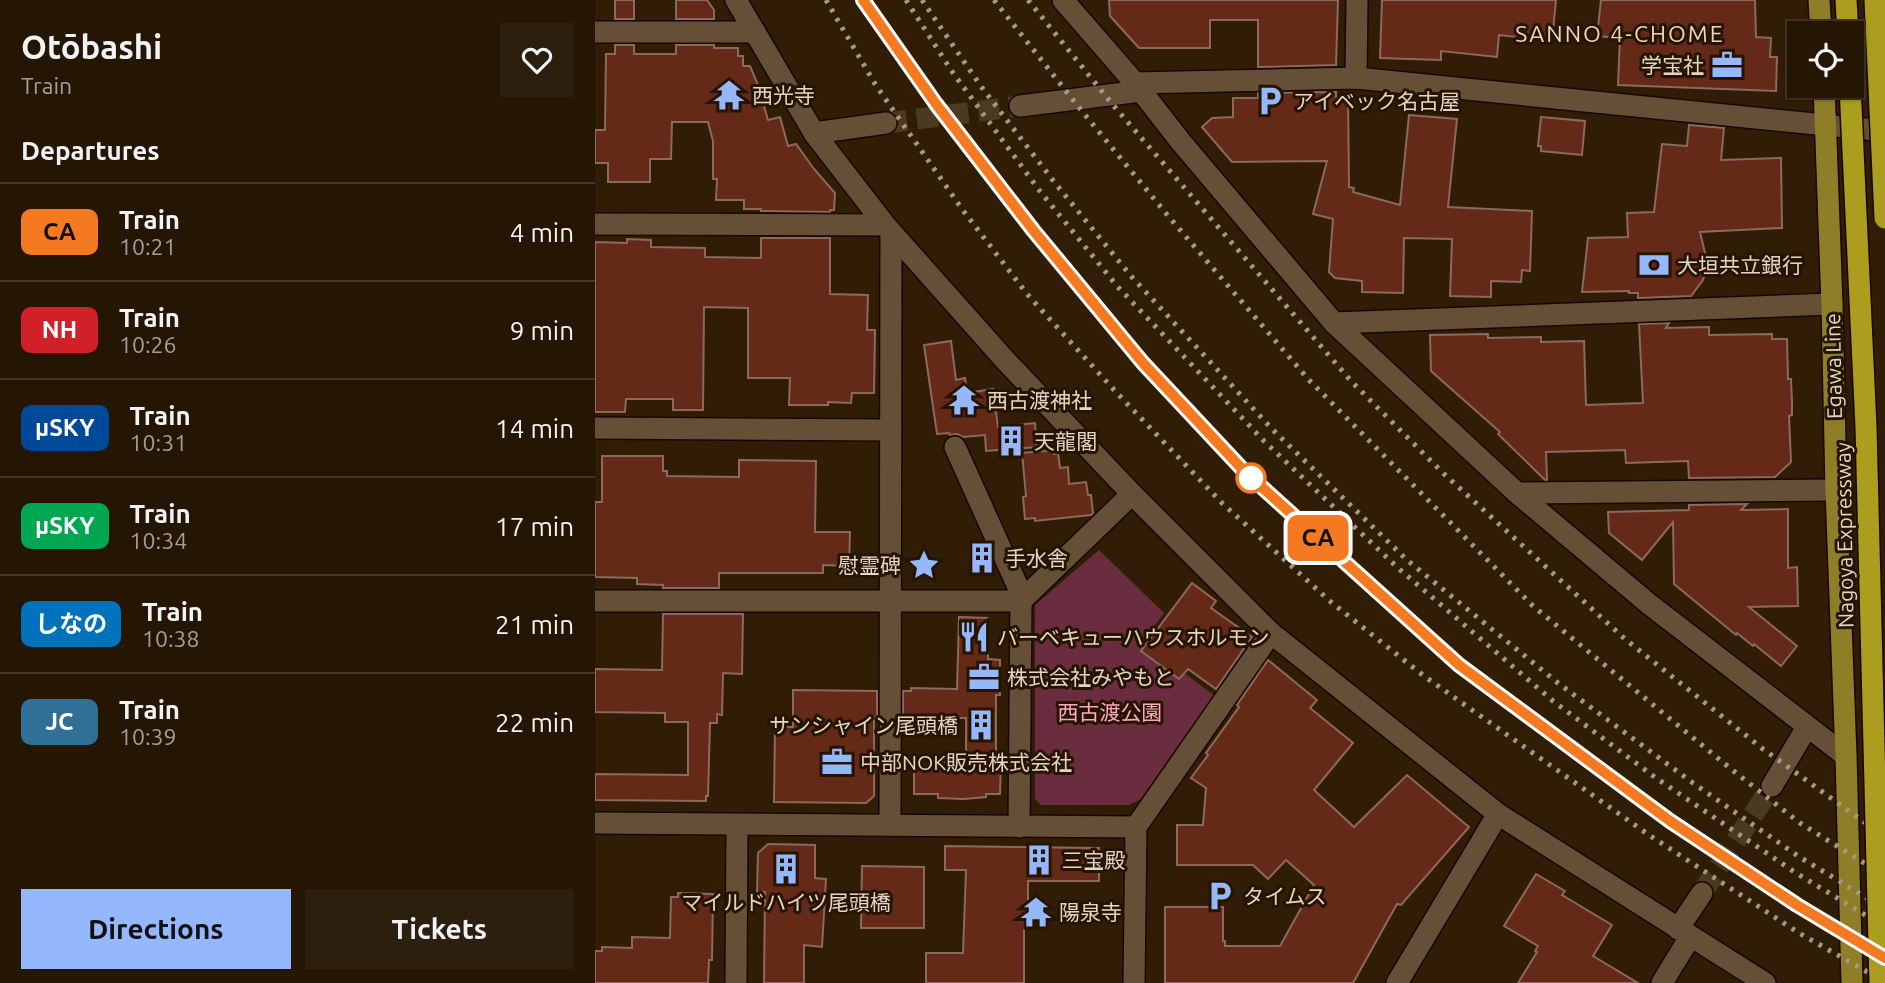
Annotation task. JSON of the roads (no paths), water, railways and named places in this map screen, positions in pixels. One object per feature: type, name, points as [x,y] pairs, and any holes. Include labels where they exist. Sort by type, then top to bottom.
[{"type":"highway","points":[[1846,0],[1847,21]]},
{"type":"highway","points":[[1875,0],[1885,218]]},
{"type":"highway","name":"Nagoya Expressway","points":[[1851,98],[1866,427],[1880,983]]},
{"type":"main road","points":[[1819,0],[1820,21]]},
{"type":"main road","name":"Egawa Line","points":[[1825,98],[1852,983]]},
{"type":"street","points":[[736,0],[814,133],[888,229],[1005,360],[1132,494],[1271,633],[1497,814],[1765,983]]},
{"type":"street","points":[[1063,0],[1334,323],[1517,493],[1649,604],[1846,756]]},
{"type":"street","points":[[1356,78],[1357,0]]},
{"type":"street","points":[[595,32],[755,32]]},
{"type":"street","points":[[1020,106],[1138,87],[1356,78],[1885,131]]},
{"type":"street","points":[[814,133],[886,123]]},
{"type":"street","points":[[595,225],[888,229]]},
{"type":"street","points":[[888,229],[891,430],[890,825]]},
{"type":"street","points":[[1334,323],[1832,304]]},
{"type":"street","points":[[595,428],[891,430]]},
{"type":"street","points":[[955,447],[1018,587],[1021,601],[1019,827]]},
{"type":"street","points":[[1517,493],[1836,490]]},
{"type":"street","points":[[595,601],[1021,601],[1132,494]]},
{"type":"street","points":[[1134,983],[1136,827],[1271,633]]},
{"type":"street","points":[[1772,786],[1807,727]]},
{"type":"street","points":[[1397,983],[1497,814]]},
{"type":"street","points":[[595,822],[1136,827]]},
{"type":"street","points":[[736,983],[737,824]]},
{"type":"street","points":[[1663,983],[1702,893]]},
{"type":"tunnel","points":[[886,123],[1020,106]]},
{"type":"tunnel","points":[[1702,893],[1772,786]]},
{"type":"railway","points":[[826,0],[875,84],[962,209],[1027,294],[1222,503],[1331,602],[1424,676],[1649,835],[1799,933],[1885,982]]},
{"type":"railway","points":[[863,0],[936,104],[1033,230],[1143,363],[1245,472],[1459,665],[1670,821],[1797,905],[1885,958]]},
{"type":"railway","points":[[906,0],[951,70],[1039,190],[1117,286],[1264,441],[1398,568],[1553,701],[1656,778],[1796,873],[1885,927]]},
{"type":"railway","points":[[922,0],[980,85],[1131,276],[1272,429],[1407,560],[1558,683],[1693,783],[1798,856],[1885,909]]},
{"type":"railway","points":[[994,0],[1169,217],[1309,380],[1533,606],[1800,823],[1885,876]]},
{"type":"railway","points":[[1028,0],[1113,105],[1351,381],[1443,473],[1625,639],[1763,749],[1885,837]]},
{"type":"train","name":"CA","points":[[863,0],[936,104],[1033,230],[1143,363],[1245,472],[1459,665],[1670,821],[1797,905],[1885,958]]},
{"type":"place","name":"学宝社","points":[[1727,65]]},
{"type":"place","name":"西光寺","points":[[729,95]]},
{"type":"place","name":"アイベック名古屋","points":[[1270,101]]},
{"type":"place","name":"大垣共立銀行","points":[[1654,265]]},
{"type":"place","name":"西古渡神社","points":[[964,400]]},
{"type":"place","name":"天龍閣","points":[[1011,441]]},
{"type":"place","name":"手水舎","points":[[982,558]]},
{"type":"place","name":"慰霊碑","points":[[924,565]]},
{"type":"place","name":"バーベキューハウスホルモン","points":[[974,637]]},
{"type":"place","name":"株式会社みやもと","points":[[984,677]]},
{"type":"place","name":"サンシャイン尾頭橋","points":[[981,725]]},
{"type":"place","name":"中部NOK販売株式会社","points":[[837,762]]},
{"type":"place","name":"三宝殿","points":[[1039,860]]},
{"type":"place","name":"マイルドハイツ尾頭橋","points":[[786,869]]},
{"type":"place","name":"タイムス","points":[[1220,896]]},
{"type":"place","name":"陽泉寺","points":[[1036,912]]},
{"type":"district","name":"SANNO 4-CHOME","points":[[1620,33]]},
{"type":"park label","name":"西古渡公園","points":[[1110,712]]}]
